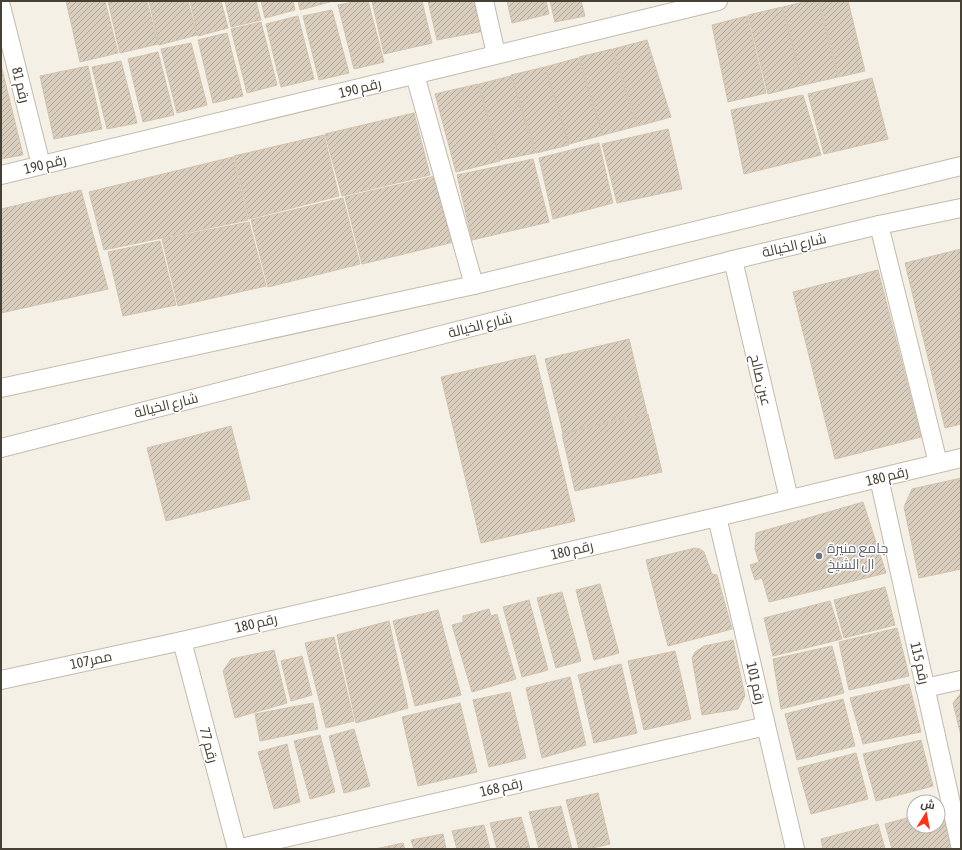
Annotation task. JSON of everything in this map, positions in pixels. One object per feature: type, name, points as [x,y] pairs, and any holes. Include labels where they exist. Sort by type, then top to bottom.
[{"type":"street","points":[[484,1],[496,54]]},
{"type":"street","name":"رقم 190","points":[[1,174],[718,1]]},
{"type":"street","name":"رقم 81","points":[[1,6],[41,164]]},
{"type":"street","points":[[415,75],[474,285]]},
{"type":"street","points":[[1,388],[474,285],[961,166]]},
{"type":"street","name":"شارع الخيالة","points":[[1,448],[733,260],[879,225],[961,208]]},
{"type":"street","points":[[879,225],[938,463]]},
{"type":"street","name":"عين صالح","points":[[733,260],[789,500]]},
{"type":"street","name":"رقم 180","points":[[182,641],[717,517],[961,458]]},
{"type":"street","name":"رقم 115","points":[[879,478],[961,849]]},
{"type":"street","name":"رقم 101","points":[[717,517],[795,849]]},
{"type":"street","name":"ممر107","points":[[1,680],[182,641]]},
{"type":"street","name":"رقم 77","points":[[182,641],[237,849]]},
{"type":"street","points":[[925,688],[961,680]]},
{"type":"street","name":"رقم 168","points":[[237,849],[766,726]]},
{"type":"building","points":[[66,1],[105,1],[118,53],[80,62]]},
{"type":"building","points":[[108,1],[147,1],[158,44],[120,53]]},
{"type":"building","points":[[149,1],[188,1],[197,35],[159,45]]},
{"type":"building","points":[[190,1],[221,1],[228,28],[198,36]]},
{"type":"building","points":[[225,1],[256,1],[261,20],[231,27]]},
{"type":"building","points":[[261,1],[293,1],[295,10],[265,18]]},
{"type":"building","points":[[298,1],[330,1],[330,2],[300,10]]},
{"type":"building","points":[[368,1],[384,62],[354,69],[338,5]]},
{"type":"building","points":[[372,1],[422,1],[432,43],[384,54]]},
{"type":"building","points":[[428,1],[477,1],[484,31],[437,40]]},
{"type":"building","points":[[507,1],[546,1],[549,14],[512,23]]},
{"type":"building","points":[[550,1],[581,1],[585,16],[555,22]]},
{"type":"building","points":[[808,1],[818,1],[838,77],[803,85],[783,7]]},
{"type":"building","points":[[819,1],[848,1],[865,71],[839,77]]},
{"type":"building","points":[[782,7],[803,85],[768,94],[748,15]]},
{"type":"building","points":[[332,10],[349,73],[319,80],[303,16]]},
{"type":"building","points":[[298,16],[314,79],[281,87],[266,24]]},
{"type":"building","points":[[747,16],[766,93],[728,102],[712,25]]},
{"type":"building","points":[[261,22],[277,85],[247,93],[231,29]]},
{"type":"building","points":[[227,33],[243,96],[213,103],[198,40]]},
{"type":"building","points":[[647,40],[671,117],[638,126],[613,49]]},
{"type":"building","points":[[191,43],[207,105],[177,113],[161,49]]},
{"type":"building","points":[[612,49],[637,126],[603,135],[579,57]]},
{"type":"building","points":[[158,52],[174,115],[143,122],[128,59]]},
{"type":"building","points":[[578,58],[603,135],[569,144],[545,67]]},
{"type":"building","points":[[121,61],[137,123],[107,129],[92,67]]},
{"type":"building","points":[[1,65],[23,155],[1,159]]},
{"type":"building","points":[[88,66],[102,129],[54,139],[40,76]]},
{"type":"building","points":[[545,67],[569,145],[536,153],[511,75]]},
{"type":"building","points":[[511,76],[535,153],[500,160],[479,84]]},
{"type":"building","points":[[872,78],[888,139],[824,154],[808,94]]},
{"type":"building","points":[[478,84],[500,161],[456,172],[435,94]]},
{"type":"building","points":[[803,95],[821,155],[744,174],[731,110]]},
{"type":"building","points":[[414,113],[430,175],[342,196],[325,134]]},
{"type":"building","points":[[668,129],[682,189],[617,203],[602,144]]},
{"type":"building","points":[[324,135],[339,196],[249,219],[234,156]]},
{"type":"building","points":[[599,143],[613,203],[553,219],[539,158]]},
{"type":"building","points":[[233,157],[248,220],[104,250],[89,192]]},
{"type":"building","points":[[533,159],[549,222],[472,240],[457,175]]},
{"type":"building","points":[[435,176],[454,242],[362,264],[345,197]]},
{"type":"building","points":[[81,190],[108,289],[1,313],[1,209]]},
{"type":"building","points":[[343,198],[360,264],[268,287],[251,220]]},
{"type":"building","points":[[249,222],[266,286],[178,306],[162,239]]},
{"type":"building","points":[[160,241],[176,305],[123,316],[108,252]]},
{"type":"building","points":[[961,249],[961,424],[945,428],[905,263]]},
{"type":"building","points":[[878,270],[921,437],[835,459],[793,292]]},
{"type":"building","points":[[629,339],[647,413],[563,433],[545,359]]},
{"type":"building","points":[[535,355],[575,521],[481,543],[441,377]]},
{"type":"building","points":[[648,414],[662,472],[575,491],[562,434]]},
{"type":"building","points":[[231,426],[250,499],[166,521],[147,448]]},
{"type":"building","points":[[961,478],[961,569],[919,578],[904,507],[912,489]]},
{"type":"building","name":"جامع منيرة ال الشيخ","points":[[863,502],[886,573],[769,602],[762,578],[755,580],[750,565],[759,562],[755,549],[756,533]]},
{"type":"building","points":[[695,548],[704,552],[712,574],[717,575],[732,629],[668,646],[646,560]]},
{"type":"building","points":[[600,584],[619,653],[594,660],[576,590]]},
{"type":"building","points":[[885,587],[895,625],[844,638],[834,600]]},
{"type":"building","points":[[562,592],[581,661],[556,668],[537,598]]},
{"type":"building","points":[[529,600],[548,670],[522,677],[503,607]]},
{"type":"building","points":[[830,601],[842,639],[773,656],[764,618]]},
{"type":"building","points":[[489,609],[491,616],[497,614],[516,679],[472,692],[452,625],[463,622],[463,616]]},
{"type":"building","points":[[438,610],[461,695],[415,706],[393,621]]},
{"type":"building","points":[[389,621],[408,708],[356,723],[337,635]]},
{"type":"building","points":[[897,628],[909,676],[849,690],[839,642]]},
{"type":"building","points":[[334,637],[354,721],[326,728],[305,643]]},
{"type":"building","points":[[733,640],[745,696],[738,709],[702,715],[692,658],[695,652],[704,646]]},
{"type":"building","points":[[832,646],[844,693],[781,709],[773,659]]},
{"type":"building","points":[[274,650],[287,703],[235,718],[223,671],[231,659]]},
{"type":"building","points":[[675,651],[691,719],[644,730],[628,661]]},
{"type":"building","points":[[302,656],[312,695],[291,701],[281,661]]},
{"type":"building","points":[[621,664],[637,733],[594,743],[578,675]]},
{"type":"building","points":[[570,677],[586,745],[542,758],[526,688]]},
{"type":"building","points":[[909,684],[921,732],[863,744],[850,698]]},
{"type":"building","points":[[510,692],[526,758],[489,767],[473,700]]},
{"type":"building","points":[[961,693],[961,736],[953,703]]},
{"type":"building","points":[[843,699],[855,746],[797,760],[785,714]]},
{"type":"building","points":[[313,703],[318,729],[260,741],[255,714]]},
{"type":"building","points":[[460,703],[477,772],[418,786],[402,717]]},
{"type":"building","points":[[354,729],[370,786],[344,793],[329,736]]},
{"type":"building","points":[[320,735],[335,792],[310,799],[294,741]]},
{"type":"building","points":[[921,740],[933,786],[876,801],[863,754]]},
{"type":"building","points":[[287,744],[300,802],[274,809],[258,752]]},
{"type":"building","points":[[856,753],[868,799],[811,814],[798,768]]},
{"type":"building","points":[[598,793],[610,844],[588,849],[579,849],[566,800]]},
{"type":"building","points":[[561,806],[572,849],[539,849],[529,812]]},
{"type":"building","points":[[521,817],[530,849],[497,849],[490,823]]},
{"type":"building","points":[[906,818],[906,834],[946,834],[946,820],[954,849],[892,849],[885,824]]},
{"type":"building","points":[[878,824],[885,849],[823,849],[821,839]]},
{"type":"building","points":[[484,825],[490,849],[457,849],[452,831]]},
{"type":"building","points":[[443,834],[446,849],[414,849],[411,840]]},
{"type":"building","points":[[403,843],[405,849],[375,849]]},
{"type":"place","name":"جامع منيرة ال الشيخ","points":[[819,556]]}]
